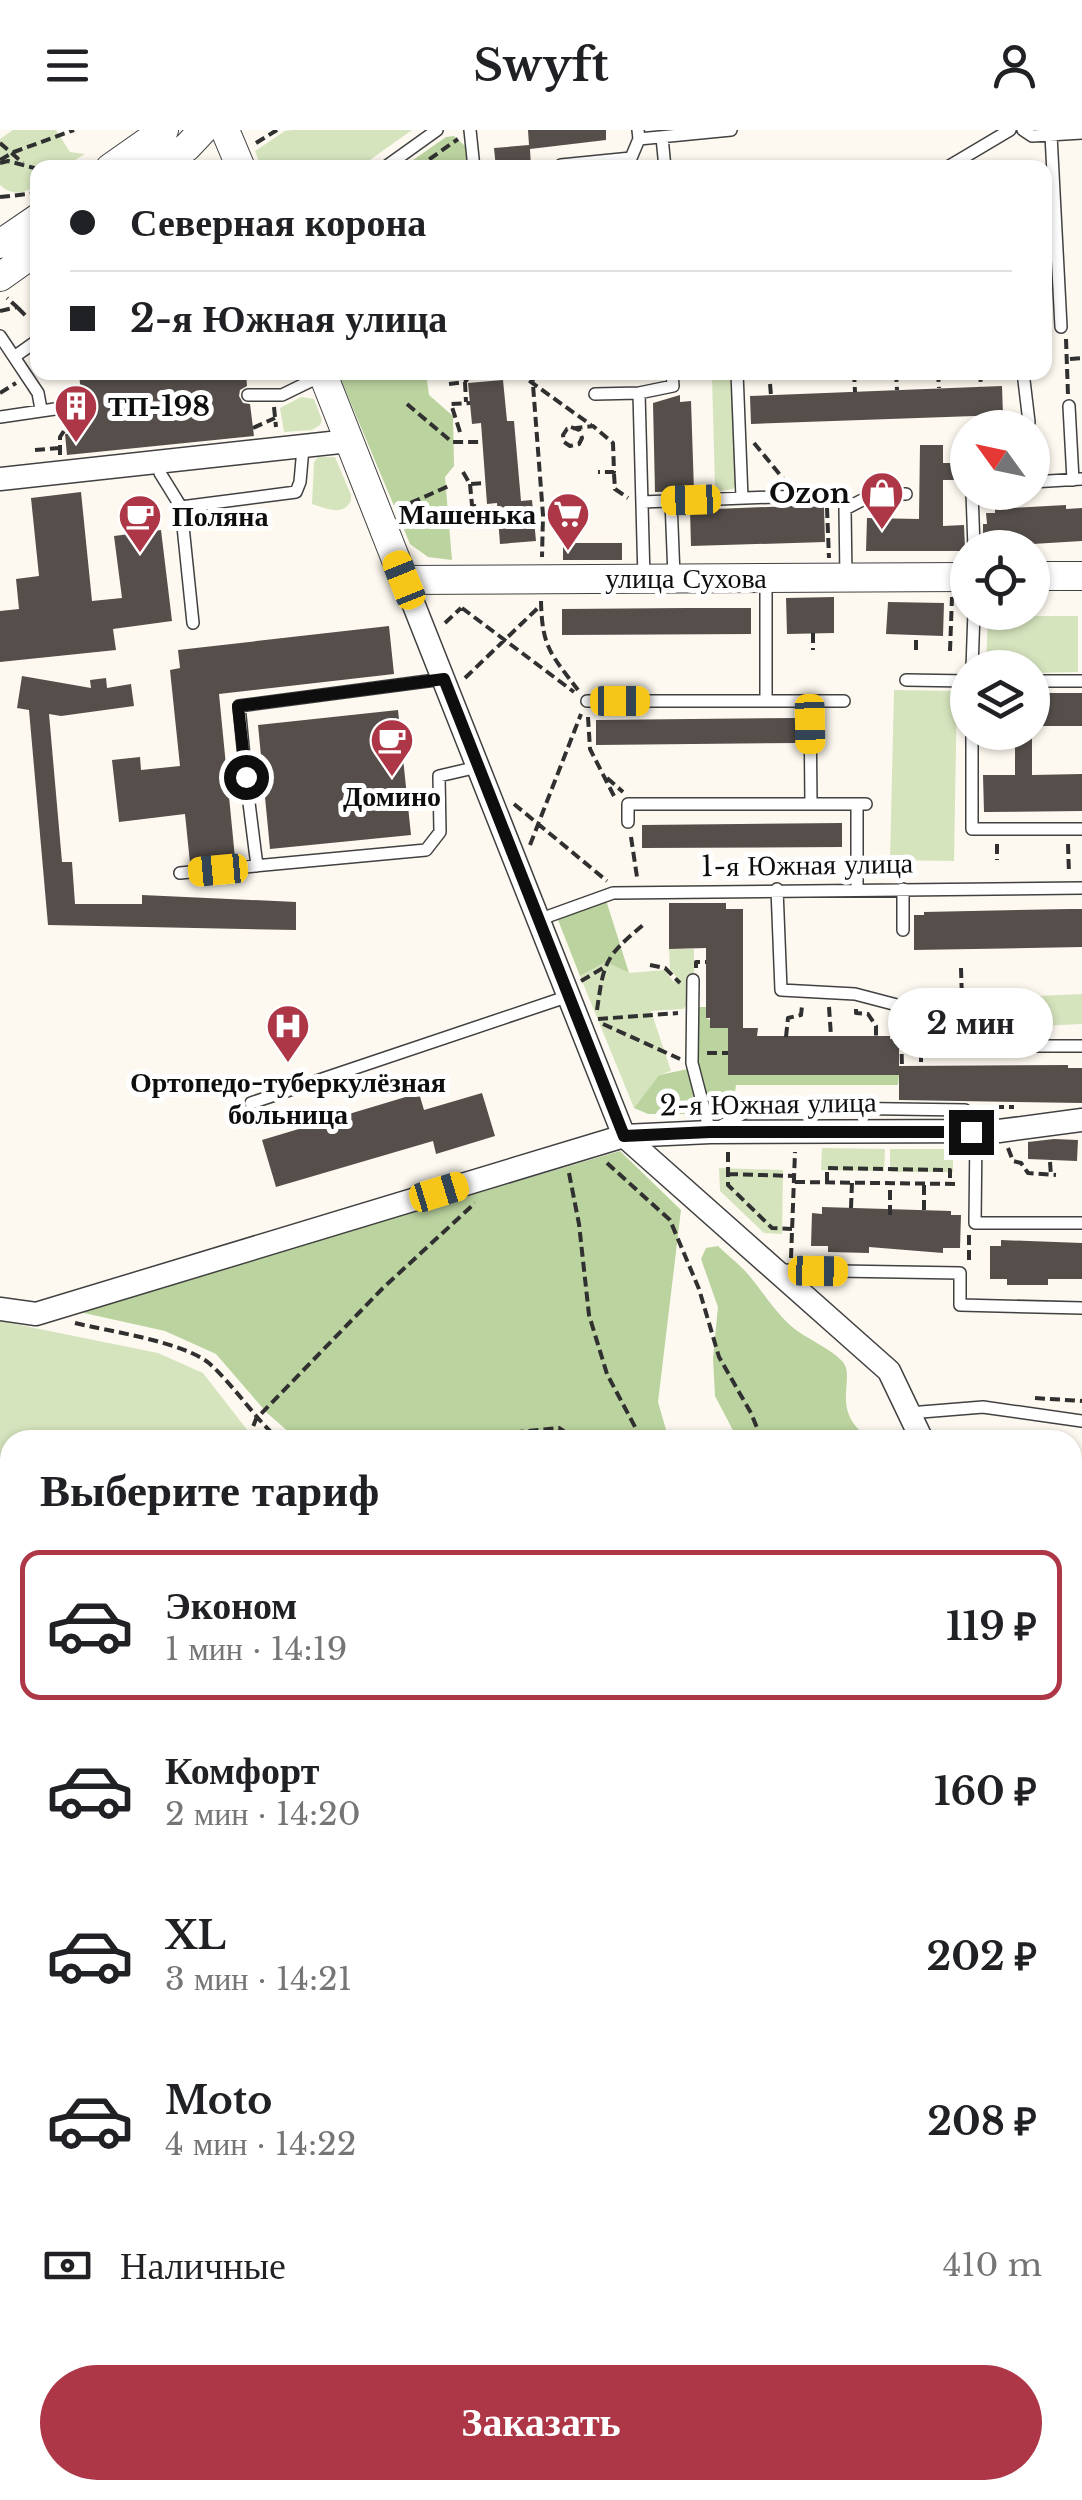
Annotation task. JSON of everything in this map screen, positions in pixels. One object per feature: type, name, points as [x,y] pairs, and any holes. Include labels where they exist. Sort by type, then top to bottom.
[{"type":"street","points":[[123,160],[164,130]]},
{"type":"street","points":[[168,160],[203,130]]},
{"type":"street","points":[[225,130],[245,158]]},
{"type":"street","points":[[0,244],[30,223]]},
{"type":"street","points":[[7,292],[30,261]]},
{"type":"street","points":[[324,380],[404,580],[454,679],[478,767],[538,920],[574,989],[624,1136],[782,1268],[889,1371],[917,1430]]},
{"type":"street","points":[[0,479],[349,441]]},
{"type":"street","name":"улица Сухова","points":[[404,580],[766,578],[838,570],[950,583]]},
{"type":"street","points":[[1050,576],[1082,576]]},
{"type":"street","name":"2-я Южная улица","points":[[0,1309],[36,1314],[624,1136],[710,1132],[988,1132],[1082,1120]]},
{"type":"lane","points":[[393,160],[418,137],[437,130]]},
{"type":"lane","points":[[610,160],[630,158],[638,135],[662,137],[731,130]]},
{"type":"lane","points":[[959,160],[1010,130]]},
{"type":"lane","points":[[1024,130],[1032,136],[1082,134]]},
{"type":"lane","points":[[465,134],[472,160]]},
{"type":"lane","points":[[1051,135],[1061,327]]},
{"type":"lane","points":[[662,137],[664,160]]},
{"type":"lane","points":[[0,336],[38,393],[41,409]]},
{"type":"lane","points":[[14,356],[30,345]]},
{"type":"lane","points":[[248,395],[282,395],[311,380]]},
{"type":"lane","points":[[595,394],[639,393],[673,386],[673,380]]},
{"type":"lane","points":[[737,380],[742,498]]},
{"type":"lane","points":[[1024,380],[1027,410]]},
{"type":"lane","points":[[639,393],[644,578]]},
{"type":"lane","points":[[0,417],[82,405]]},
{"type":"lane","points":[[1050,481],[1077,480],[1069,406]]},
{"type":"lane","points":[[181,508],[296,492],[303,448]]},
{"type":"lane","points":[[160,463],[160,473],[181,508],[193,623]]},
{"type":"lane","points":[[838,570],[845,509],[874,494],[906,494]]},
{"type":"lane","points":[[642,502],[826,495]]},
{"type":"lane","points":[[671,500],[674,579]]},
{"type":"lane","points":[[766,578],[766,701]]},
{"type":"lane","points":[[246,777],[238,706],[454,679]]},
{"type":"lane","points":[[906,680],[950,681]]},
{"type":"lane","points":[[1050,682],[1082,682]]},
{"type":"lane","points":[[586,701],[844,701]]},
{"type":"lane","points":[[810,701],[811,804]]},
{"type":"lane","points":[[972,750],[972,829],[1082,829]]},
{"type":"lane","points":[[180,873],[426,850],[440,832],[439,776],[478,767]]},
{"type":"lane","points":[[248,795],[256,866]]},
{"type":"lane","points":[[628,822],[628,804],[862,805],[857,889]]},
{"type":"lane","points":[[1035,811],[1035,829]]},
{"type":"lane","points":[[903,888],[904,930]]},
{"type":"lane","name":"1-я Южная улица","points":[[538,920],[621,893],[1082,888]]},
{"type":"lane","points":[[777,889],[780,990],[855,994],[897,1004],[926,1017],[965,1046],[1082,1046]]},
{"type":"lane","points":[[693,980],[692,1058],[710,1132],[756,1107],[965,1110]]},
{"type":"lane","points":[[251,1103],[574,989]]},
{"type":"lane","points":[[988,1132],[975,1223],[1082,1223]]},
{"type":"lane","points":[[782,1268],[960,1273],[960,1305],[1082,1308]]},
{"type":"lane","points":[[909,1413],[983,1407],[1082,1422]]},
{"type":"path","points":[[0,162],[74,130]]},
{"type":"path","points":[[245,158],[276,130]]},
{"type":"path","points":[[428,160],[465,134]]},
{"type":"path","points":[[0,143],[27,166]]},
{"type":"path","points":[[0,162],[30,167]]},
{"type":"path","points":[[1,195],[30,193]]},
{"type":"path","points":[[7,292],[26,316]]},
{"type":"path","points":[[0,311],[16,307]]},
{"type":"path","points":[[1066,346],[1069,406]]},
{"type":"path","points":[[1070,358],[1082,358]]},
{"type":"path","points":[[527,380],[613,443],[616,490],[642,502]]},
{"type":"path","points":[[532,380],[543,515],[542,564]]},
{"type":"path","points":[[854,380],[855,392]]},
{"type":"path","points":[[896,380],[897,390]]},
{"type":"path","points":[[938,380],[939,388]]},
{"type":"path","points":[[981,380],[981,387]]},
{"type":"path","points":[[449,384],[465,382],[468,404],[451,404],[460,432]]},
{"type":"path","points":[[406,404],[452,442],[482,442]]},
{"type":"path","points":[[253,428],[276,418]]},
{"type":"path","points":[[739,425],[799,496]]},
{"type":"path","points":[[572,428],[593,426]]},
{"type":"path","points":[[61,459],[59,448],[64,431],[84,430]]},
{"type":"path","points":[[34,450],[59,448]]},
{"type":"path","points":[[463,472],[470,484],[472,505],[480,508]]},
{"type":"path","points":[[598,472],[614,472]]},
{"type":"path","points":[[470,484],[486,483]]},
{"type":"path","points":[[392,511],[451,485]]},
{"type":"path","points":[[826,495],[838,570]]},
{"type":"path","points":[[481,525],[498,524]]},
{"type":"path","points":[[541,594],[546,649],[586,701],[590,749],[628,822],[637,868]]},
{"type":"path","points":[[454,679],[541,605]]},
{"type":"path","points":[[445,623],[462,608],[586,701]]},
{"type":"path","points":[[813,633],[813,650]]},
{"type":"path","points":[[916,635],[916,650]]},
{"type":"path","points":[[528,849],[586,701]]},
{"type":"path","points":[[602,774],[638,804]]},
{"type":"path","points":[[510,801],[621,893]]},
{"type":"path","points":[[593,1019],[603,968],[614,950],[643,925]]},
{"type":"path","points":[[650,965],[665,968],[676,981]]},
{"type":"path","points":[[574,989],[603,968]]},
{"type":"path","points":[[961,968],[962,1000]]},
{"type":"path","points":[[593,1019],[692,1012]]},
{"type":"path","points":[[829,1012],[830,1036]]},
{"type":"path","points":[[859,1014],[868,1014],[876,1026],[876,1036]]},
{"type":"path","points":[[786,1037],[788,1018],[801,1016]]},
{"type":"path","points":[[901,1016],[902,1069]]},
{"type":"path","points":[[593,1019],[664,1054],[692,1058],[728,1053]]},
{"type":"path","points":[[921,1036],[921,1066]]},
{"type":"path","points":[[965,1110],[1023,1107]]},
{"type":"path","points":[[988,1132],[1028,1174],[1053,1176],[1051,1160]]},
{"type":"path","points":[[782,1268],[792,1230],[796,1133]]},
{"type":"path","points":[[588,1146],[670,1220],[699,1289],[719,1357],[758,1430]]},
{"type":"path","points":[[565,1153],[579,1224],[589,1314],[607,1374],[637,1430]]},
{"type":"path","points":[[728,1159],[728,1185],[772,1228],[792,1230]]},
{"type":"path","points":[[827,1182],[827,1168],[950,1170],[950,1184]]},
{"type":"path","points":[[728,1174],[827,1182],[970,1184]]},
{"type":"path","points":[[851,1208],[852,1182]]},
{"type":"path","points":[[890,1183],[890,1215]]},
{"type":"path","points":[[924,1184],[924,1210]]},
{"type":"path","points":[[252,1430],[256,1419],[383,1288],[483,1196]]},
{"type":"path","points":[[968,1267],[970,1230]]},
{"type":"path","points":[[72,1322],[162,1343],[208,1362],[268,1430]]},
{"type":"path","points":[[1024,1398],[1082,1401]]},
{"type":"green space","points":[[13,130],[56,130],[70,152],[85,154],[75,160],[30,160],[30,188],[14,192],[0,185],[0,139]]},
{"type":"green space","points":[[412,130],[370,160],[258,160],[255,151],[285,131]]},
{"type":"green space","points":[[454,136],[465,146],[466,160],[413,160],[446,137]]},
{"type":"green space","points":[[341,380],[427,380],[429,395],[453,416],[454,466],[445,477],[452,560],[428,557],[410,544]]},
{"type":"green space","points":[[712,380],[731,380],[736,485],[719,491],[715,486]]},
{"type":"green space","points":[[301,397],[314,399],[322,420],[320,425],[312,430],[284,432],[280,408]]},
{"type":"green space","points":[[318,457],[335,457],[351,495],[343,509],[312,504],[314,462]]},
{"type":"green space","points":[[1050,616],[1078,616],[1078,672],[1050,673],[1050,650],[987,650],[987,630],[1050,630]]},
{"type":"green space","points":[[894,690],[950,691],[950,750],[956,750],[954,861],[890,860]]},
{"type":"green space","points":[[606,900],[629,973],[606,962],[580,976],[558,920]]},
{"type":"green space","points":[[669,949],[694,949],[694,976],[688,977],[687,1005],[683,1009],[651,1011],[671,1071],[659,1075],[634,1108],[580,976],[606,962],[629,973],[664,970],[674,982],[678,979],[670,969]]},
{"type":"green space","points":[[1082,994],[1082,1024],[1017,1027],[977,1018],[976,999]]},
{"type":"green space","points":[[698,1007],[706,1007],[706,1018],[728,1028],[728,1075],[899,1075],[898,1085],[736,1085],[734,1099],[711,1113],[698,1065]]},
{"type":"green space","points":[[688,1069],[701,1114],[648,1114],[634,1108],[659,1075]]},
{"type":"green space","points":[[822,1148],[885,1149],[884,1171],[821,1170]]},
{"type":"green space","points":[[890,1149],[953,1149],[953,1172],[890,1172]]},
{"type":"green space","points":[[620,1151],[681,1210],[658,1402],[666,1430],[287,1430],[216,1354],[165,1331],[75,1311]]},
{"type":"green space","points":[[719,1168],[783,1170],[782,1234],[764,1233],[720,1191]]},
{"type":"green space","points":[[718,1246],[746,1272],[791,1326],[842,1361],[847,1376],[847,1407],[859,1430],[733,1430],[715,1396],[713,1358],[718,1307],[701,1259],[706,1248]]},
{"type":"green space","points":[[0,1321],[158,1353],[203,1373],[247,1430],[0,1430]]},
{"type":"building","points":[[528,130],[606,130],[606,140],[530,149],[531,160],[495,160],[494,148],[529,145]]},
{"type":"building","points":[[80,380],[247,380],[239,396],[243,403],[250,404],[254,436],[67,455],[65,434],[84,432],[83,414],[91,408],[89,398],[81,396]]},
{"type":"building","points":[[503,380],[507,421],[514,421],[521,501],[532,500],[536,541],[500,544],[497,503],[487,504],[481,423],[472,424],[468,383]]},
{"type":"building","points":[[1002,386],[1003,410],[950,410],[950,417],[751,424],[750,396]]},
{"type":"building","points":[[680,395],[680,402],[691,401],[694,491],[655,492],[653,403]]},
{"type":"building","points":[[920,445],[943,445],[943,463],[950,463],[950,480],[943,480],[943,526],[964,525],[964,530],[950,530],[950,551],[866,551],[867,518],[919,519]]},
{"type":"building","points":[[81,492],[92,601],[122,598],[114,536],[161,530],[172,621],[113,629],[116,650],[0,662],[0,611],[19,609],[16,579],[39,576],[31,498]]},
{"type":"building","points":[[824,506],[825,542],[691,546],[690,510]]},
{"type":"building","points":[[1050,506],[1082,508],[1082,541],[1050,543],[1050,530],[983,530],[986,513],[1050,510]]},
{"type":"building","points":[[563,543],[622,543],[622,560],[563,560]]},
{"type":"building","points":[[834,597],[834,633],[787,634],[786,598]]},
{"type":"building","points":[[888,602],[944,603],[943,636],[886,634]]},
{"type":"building","points":[[751,608],[751,634],[562,635],[562,609]]},
{"type":"building","points":[[389,626],[394,674],[219,694],[235,858],[190,863],[185,814],[119,822],[112,760],[140,757],[141,770],[180,766],[170,670],[180,668],[178,650]]},
{"type":"building","points":[[22,676],[91,688],[90,680],[106,678],[107,688],[131,684],[134,706],[61,716],[49,714],[62,862],[72,862],[75,904],[142,904],[142,895],[296,902],[296,930],[48,925],[29,710],[17,708]]},
{"type":"building","points":[[1050,693],[1082,693],[1082,726],[1050,726]]},
{"type":"building","points":[[398,710],[411,835],[270,849],[258,725]]},
{"type":"building","points":[[797,718],[798,743],[596,745],[596,720]]},
{"type":"building","points":[[1015,750],[1032,750],[1032,775],[1082,774],[1082,811],[984,812],[983,775],[1015,775]]},
{"type":"building","points":[[842,823],[842,847],[642,848],[642,825]]},
{"type":"building","points":[[669,903],[726,903],[726,909],[743,909],[743,1028],[758,1028],[757,1036],[890,1036],[899,1040],[899,1066],[1068,1065],[1082,1068],[1082,1103],[899,1100],[899,1075],[728,1075],[728,1028],[710,1028],[710,1018],[706,1018],[706,948],[669,949]]},
{"type":"building","points":[[1082,909],[1082,947],[914,950],[914,915],[924,912]]},
{"type":"building","points":[[419,1093],[424,1110],[482,1093],[495,1136],[436,1154],[433,1141],[276,1187],[262,1140]]},
{"type":"building","points":[[1078,1140],[1077,1161],[1028,1159],[1028,1142]]},
{"type":"building","points":[[822,1207],[951,1211],[951,1215],[961,1215],[960,1248],[943,1248],[943,1253],[869,1247],[869,1253],[828,1252],[828,1246],[811,1246],[812,1213],[822,1214]]},
{"type":"building","points":[[1001,1240],[1082,1243],[1082,1279],[1048,1279],[1048,1285],[1007,1285],[1007,1279],[990,1279],[990,1246],[1001,1246]]},
{"type":"place","name":"ТП-198","points":[[76,444]]},
{"type":"place","name":"Ozon","points":[[882,531]]},
{"type":"place","name":"Машенька","points":[[568,552]]},
{"type":"place","name":"Поляна","points":[[140,554]]},
{"type":"place","name":"Домино","points":[[392,778]]},
{"type":"place","name":"Ортопедо-туберкулёзная больница","points":[[288,1064]]},
{"type":"route","points":[[246,777],[238,706],[444,679],[624,1136],[710,1132],[971,1132]]}]
